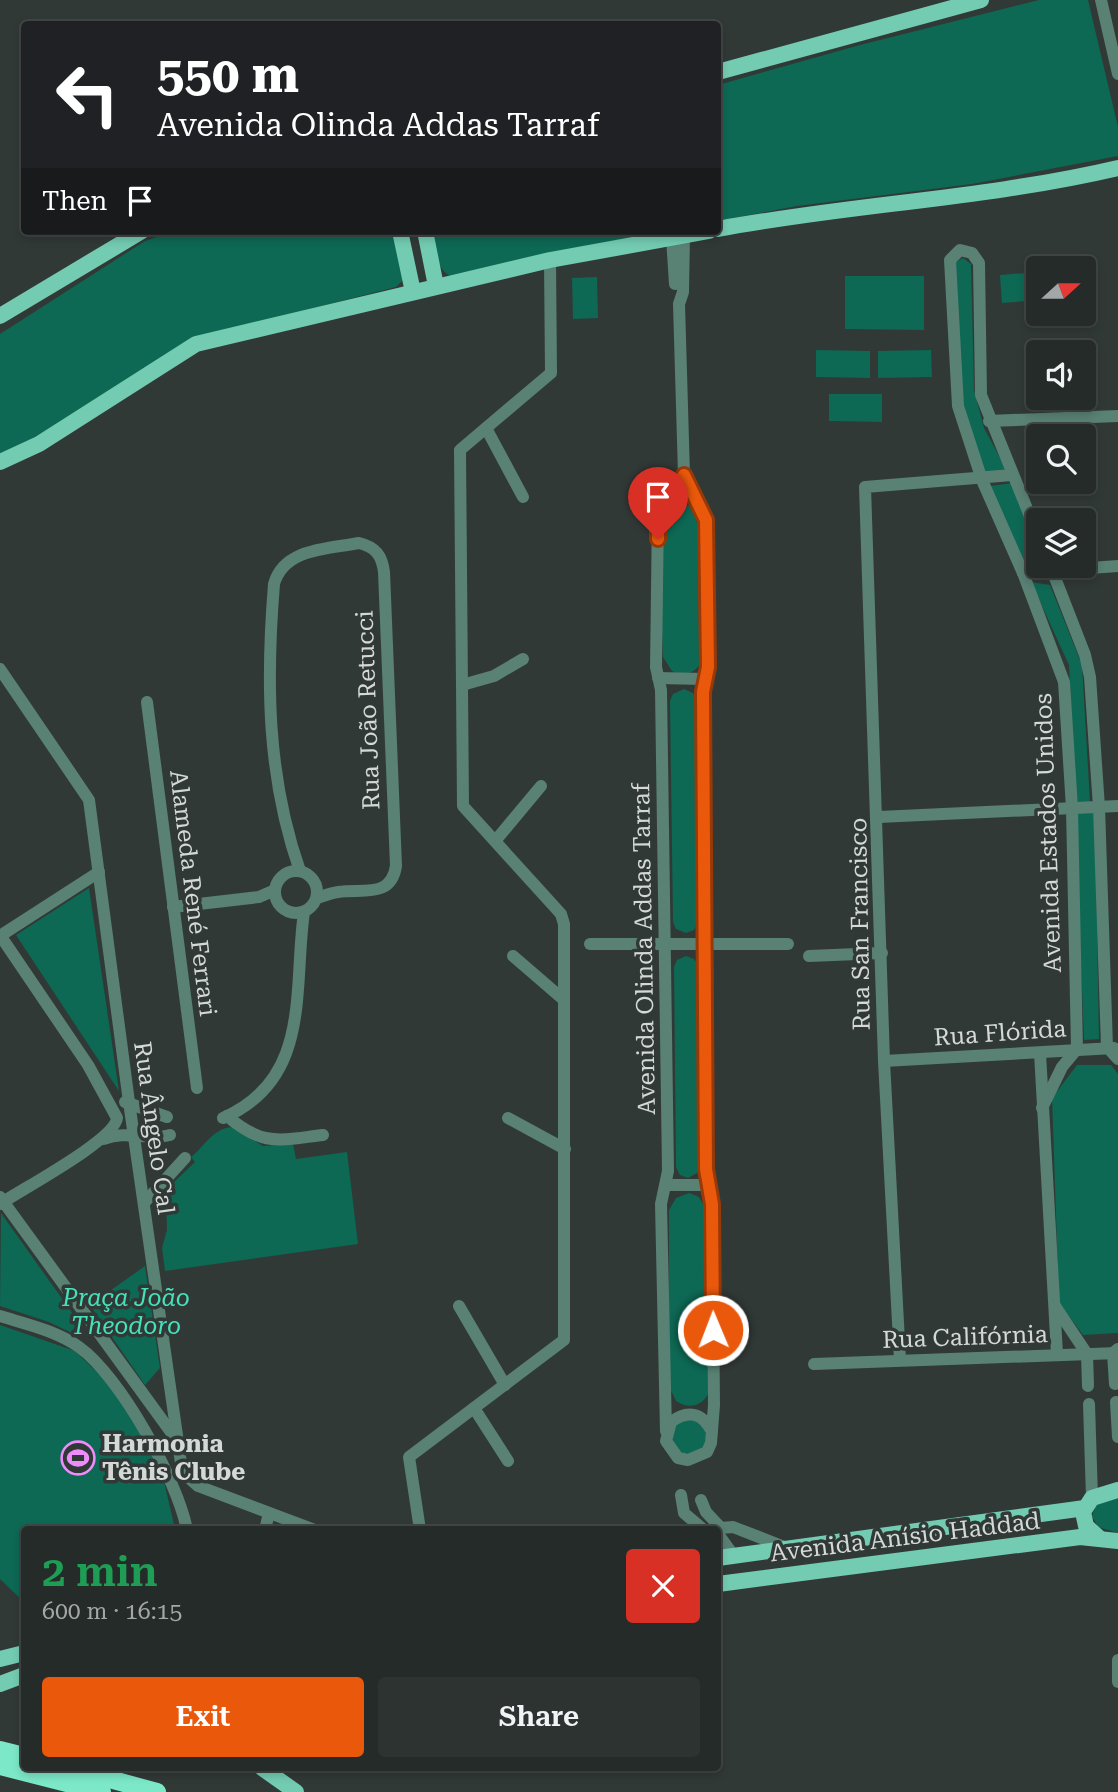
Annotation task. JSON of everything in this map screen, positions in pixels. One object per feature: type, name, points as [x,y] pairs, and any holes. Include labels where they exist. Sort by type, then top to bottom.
[{"type":"highway","points":[[0,1750],[21,1755]]},
{"type":"highway","points":[[0,1766],[102,1792]]},
{"type":"highway","points":[[80,1771],[157,1792]]},
{"type":"main road","points":[[721,71],[981,0]]},
{"type":"main road","points":[[721,229],[892,203],[984,194],[1118,168]]},
{"type":"main road","points":[[0,316],[135,235]]},
{"type":"main road","points":[[401,235],[413,292]]},
{"type":"main road","points":[[426,235],[436,286]]},
{"type":"main road","points":[[0,462],[39,444],[196,344],[550,260],[688,235]]},
{"type":"main road","name":"Avenida Anísio Haddad","points":[[726,1557],[1088,1503],[1118,1490]]},
{"type":"main road","points":[[1088,1503],[1086,1526],[1098,1536]]},
{"type":"main road","name":"Avenida Anísio Haddad","points":[[721,1584],[1098,1536],[1118,1541]]},
{"type":"main road","points":[[1,1657],[21,1654]]},
{"type":"main road","points":[[0,1684],[21,1676]]},
{"type":"main road","points":[[266,1771],[296,1792]]},
{"type":"street","points":[[1101,0],[1118,74]]},
{"type":"street","points":[[678,237],[679,260],[675,292],[679,304],[684,475],[706,520],[707,1185],[712,1204],[714,1405],[712,1432],[707,1452],[688,1460],[678,1458],[670,1451],[666,1431],[671,1422],[690,1413],[700,1416],[712,1432]]},
{"type":"street","name":"Avenida Estados Unidos","points":[[1026,508],[989,421],[981,395],[979,263],[972,253],[960,250],[950,260],[958,406],[982,480],[1023,573],[1063,682],[1072,808],[1077,1049]]},
{"type":"street","points":[[419,1526],[414,1507],[409,1457],[564,1340],[565,933],[561,914],[463,806],[460,450],[551,373],[550,260]]},
{"type":"street","points":[[989,421],[1118,416]]},
{"type":"street","points":[[486,428],[523,497]]},
{"type":"street","name":"Avenida Olinda Addas Tarraf","points":[[666,1431],[662,1204],[666,1185],[665,944],[658,678],[658,513],[684,475]]},
{"type":"street","points":[[982,480],[1012,475]]},
{"type":"street","name":"Rua San Francisco","points":[[900,1360],[884,1061],[865,487],[982,480]]},
{"type":"street","name":"Rua João Retucci","points":[[295,871],[274,764],[271,729],[268,654],[274,584],[277,574],[291,558],[359,543],[370,545],[377,552],[384,572],[396,866],[387,885],[374,891],[337,892]]},
{"type":"street","points":[[1096,567],[1118,566]]},
{"type":"street","name":"Avenida Estados Unidos","points":[[1055,578],[1085,656],[1090,677],[1113,1048]]},
{"type":"street","points":[[462,685],[494,676],[523,659]]},
{"type":"street","name":"Rua Ângelo Cal","points":[[0,669],[89,800],[128,1102],[181,1463]]},
{"type":"street","points":[[658,678],[705,679]]},
{"type":"street","name":"Alameda René Ferrari","points":[[147,702],[197,1088]]},
{"type":"street","points":[[496,840],[541,786]]},
{"type":"street","points":[[878,817],[1118,806]]},
{"type":"street","points":[[295,871],[309,875],[316,884],[337,892],[317,898],[299,912],[284,909],[276,896],[280,878],[295,871]]},
{"type":"street","points":[[97,1142],[117,1122],[115,1112],[102,1088],[0,936],[99,872]]},
{"type":"street","points":[[316,884],[317,898]]},
{"type":"street","points":[[173,907],[276,896]]},
{"type":"street","points":[[299,912],[300,988],[281,1068],[261,1094],[225,1117],[245,1131],[270,1141],[323,1135]]},
{"type":"street","points":[[590,944],[788,944]]},
{"type":"street","points":[[809,956],[882,953]]},
{"type":"street","points":[[513,956],[564,1000]]},
{"type":"street","points":[[1113,1048],[1118,1059]]},
{"type":"street","name":"Rua Flórida","points":[[884,1061],[1113,1048]]},
{"type":"street","points":[[1042,1108],[1062,1067],[1077,1049]]},
{"type":"street","points":[[1040,1053],[1057,1353]]},
{"type":"street","points":[[102,1088],[113,1099],[167,1117]]},
{"type":"street","points":[[508,1118],[565,1149]]},
{"type":"street","points":[[170,1135],[154,1138],[120,1134],[97,1142],[1,1201],[178,1442]]},
{"type":"street","points":[[144,1203],[185,1158]]},
{"type":"street","points":[[666,1185],[707,1185]]},
{"type":"street","points":[[459,1306],[505,1385]]},
{"type":"street","points":[[1054,1306],[1087,1354],[1088,1386]]},
{"type":"street","points":[[0,1316],[77,1345],[128,1405],[166,1469],[186,1526]]},
{"type":"street","points":[[77,1345],[94,1328]]},
{"type":"street","points":[[1115,1384],[1116,1352]]},
{"type":"street","name":"Rua Califórnia","points":[[814,1364],[1116,1352]]},
{"type":"street","points":[[1116,1402],[1118,1437]]},
{"type":"street","points":[[1088,1503],[1089,1404]]},
{"type":"street","points":[[474,1408],[508,1461]]},
{"type":"street","points":[[166,1469],[176,1469],[181,1463],[192,1482]]},
{"type":"street","points":[[176,1492],[183,1481],[192,1482],[269,1513],[281,1523]]},
{"type":"street","points":[[684,1494],[686,1513],[700,1526]]},
{"type":"street","points":[[686,1513],[703,1501],[720,1526]]},
{"type":"street","points":[[413,1526],[411,1512],[414,1507]]},
{"type":"street","points":[[266,1526],[269,1513]]},
{"type":"street","points":[[726,1557],[722,1531],[787,1548]]},
{"type":"street","points":[[1118,1660],[1118,1682]]},
{"type":"green space","points":[[1039,0],[1088,0],[1118,127],[1118,156],[972,184],[797,206],[721,220],[721,84],[860,45]]},
{"type":"green space","points":[[164,235],[396,235],[403,280],[396,287],[200,337],[0,458],[0,334],[145,241]]},
{"type":"green space","points":[[434,235],[648,235],[451,276],[442,269]]},
{"type":"green space","points":[[963,258],[971,264],[974,390],[984,428],[1006,469],[986,476],[962,404],[954,263]]},
{"type":"green space","points":[[1026,273],[1026,301],[1002,303],[1000,275]]},
{"type":"green space","points":[[845,276],[924,276],[924,330],[845,329]]},
{"type":"green space","points":[[597,277],[598,318],[573,319],[572,278]]},
{"type":"green space","points":[[816,350],[870,351],[870,378],[816,377]]},
{"type":"green space","points":[[931,350],[932,377],[878,378],[878,351]]},
{"type":"green space","points":[[829,394],[882,394],[882,422],[829,421]]},
{"type":"green space","points":[[1013,483],[1026,518],[1026,564],[1023,565],[990,486]]},
{"type":"green space","points":[[678,502],[692,506],[701,536],[702,660],[694,671],[686,674],[672,671],[663,657],[662,551],[670,512]]},
{"type":"green space","points":[[1031,582],[1050,585],[1082,665],[1090,802],[1076,804],[1069,665]]},
{"type":"green space","points":[[684,689],[693,693],[698,701],[698,922],[694,930],[686,933],[676,929],[673,922],[670,701],[673,694]]},
{"type":"green space","points":[[1095,811],[1099,1039],[1084,1040],[1075,812]]},
{"type":"green space","points":[[89,888],[119,1091],[16,935]]},
{"type":"green space","points":[[686,956],[694,959],[699,966],[701,1164],[697,1173],[688,1178],[680,1175],[676,1167],[674,967],[677,960]]},
{"type":"green space","points":[[1077,1065],[1111,1065],[1118,1074],[1118,1333],[1083,1335],[1059,1303],[1052,1098]]},
{"type":"green space","points":[[233,1127],[263,1146],[293,1144],[296,1159],[347,1152],[358,1244],[165,1271],[162,1248],[167,1230],[166,1200],[172,1184],[195,1162],[191,1157],[209,1139],[220,1130]]},
{"type":"green space","points":[[689,1193],[699,1197],[707,1211],[708,1394],[702,1402],[690,1406],[676,1401],[669,1386],[669,1210],[676,1198]]},
{"type":"green space","points":[[1,1213],[83,1328],[78,1336],[49,1322],[0,1306]]},
{"type":"green space","name":"Praça João Theodoro","points":[[145,1266],[160,1368],[145,1385],[90,1305]]},
{"type":"green space","name":"Harmonia Tênis Clube","points":[[0,1325],[75,1351],[101,1376],[136,1420],[160,1464],[174,1526],[21,1526],[21,1599],[0,1579]]},
{"type":"green space","points":[[689,1420],[701,1425],[706,1437],[701,1449],[689,1454],[677,1449],[672,1437],[677,1425]]},
{"type":"green space","points":[[1118,1498],[1118,1533],[1098,1527],[1092,1516],[1096,1505]]},
{"type":"place","name":"Harmonia Tênis Clube","points":[[78,1458]]},
{"type":"route","points":[[658,539],[658,513],[684,475],[706,520],[708,667],[703,692],[707,943],[706,1169],[712,1204],[713,1330]]}]
